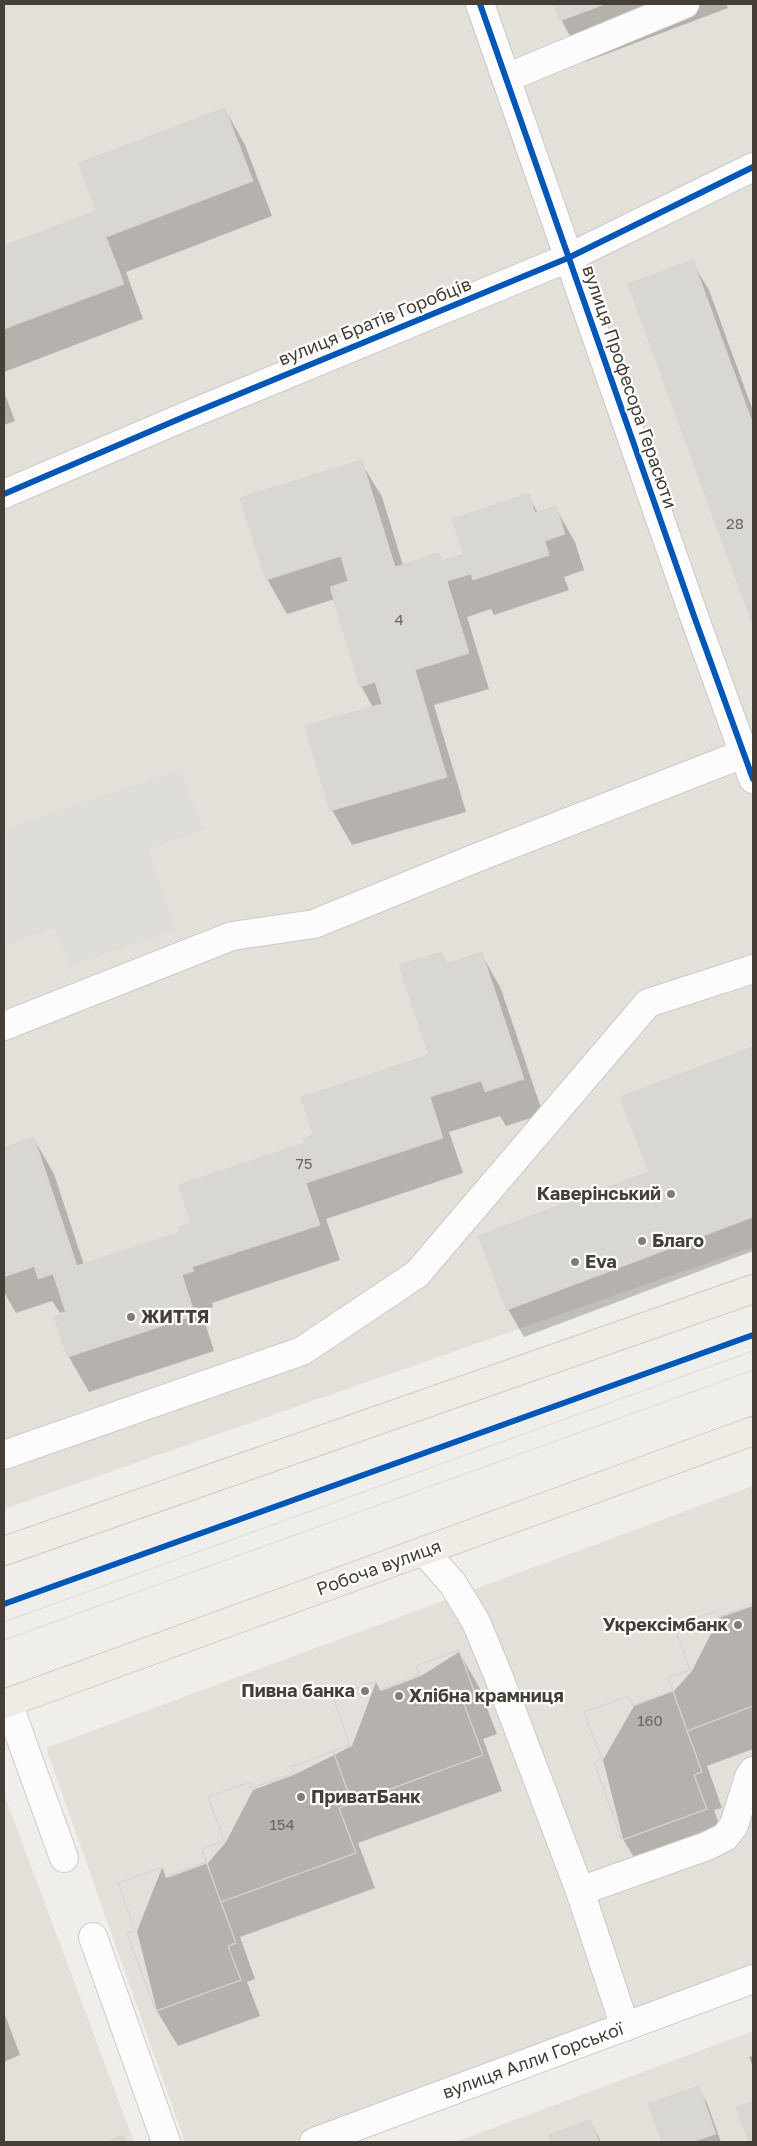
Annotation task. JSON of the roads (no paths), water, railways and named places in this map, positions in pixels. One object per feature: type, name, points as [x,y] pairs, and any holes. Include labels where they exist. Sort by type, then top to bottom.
[{"type":"main road","points":[[4,1551],[753,1289]]},
{"type":"main road","name":"Робоча вулиця","points":[[6,1704],[753,1431]]},
{"type":"street","name":"вулиця Професора Герасюти","points":[[480,4],[568,258],[749,752],[753,779]]},
{"type":"street","points":[[506,78],[685,4]]},
{"type":"street","name":"вулиця Братів Горобців","points":[[4,494],[186,416],[568,258],[753,168]]},
{"type":"street","points":[[4,1026],[232,936],[314,924],[476,858],[749,752]]},
{"type":"street","points":[[4,1455],[302,1351],[417,1274],[648,1004],[753,969]]},
{"type":"street","points":[[424,1551],[453,1584],[476,1622],[580,1891],[625,2027]]},
{"type":"street","points":[[6,1704],[64,1858]]},
{"type":"street","points":[[580,1891],[707,1846],[724,1837],[734,1825],[749,1783]]},
{"type":"street","points":[[749,1783],[753,1821]]},
{"type":"street","points":[[93,1937],[166,2142]]},
{"type":"street","name":"вулиця Алли Горської","points":[[314,2142],[753,1979]]},
{"type":"tram line","points":[[4,1622],[753,1351]]},
{"type":"tram line","points":[[4,1640],[753,1370]]},
{"type":"place","name":"Каверінський","points":[[671,1194]]},
{"type":"place","name":"Благо","points":[[642,1241]]},
{"type":"place","name":"Eva","points":[[575,1262]]},
{"type":"place","name":"ЖИТТЯ","points":[[131,1317]]},
{"type":"place","name":"Укрексімбанк","points":[[738,1625]]},
{"type":"place","name":"Пивна банка","points":[[365,1691]]},
{"type":"place","name":"Хлібна крамниця","points":[[399,1696]]},
{"type":"place","name":"ПриватБанк","points":[[301,1797]]}]
